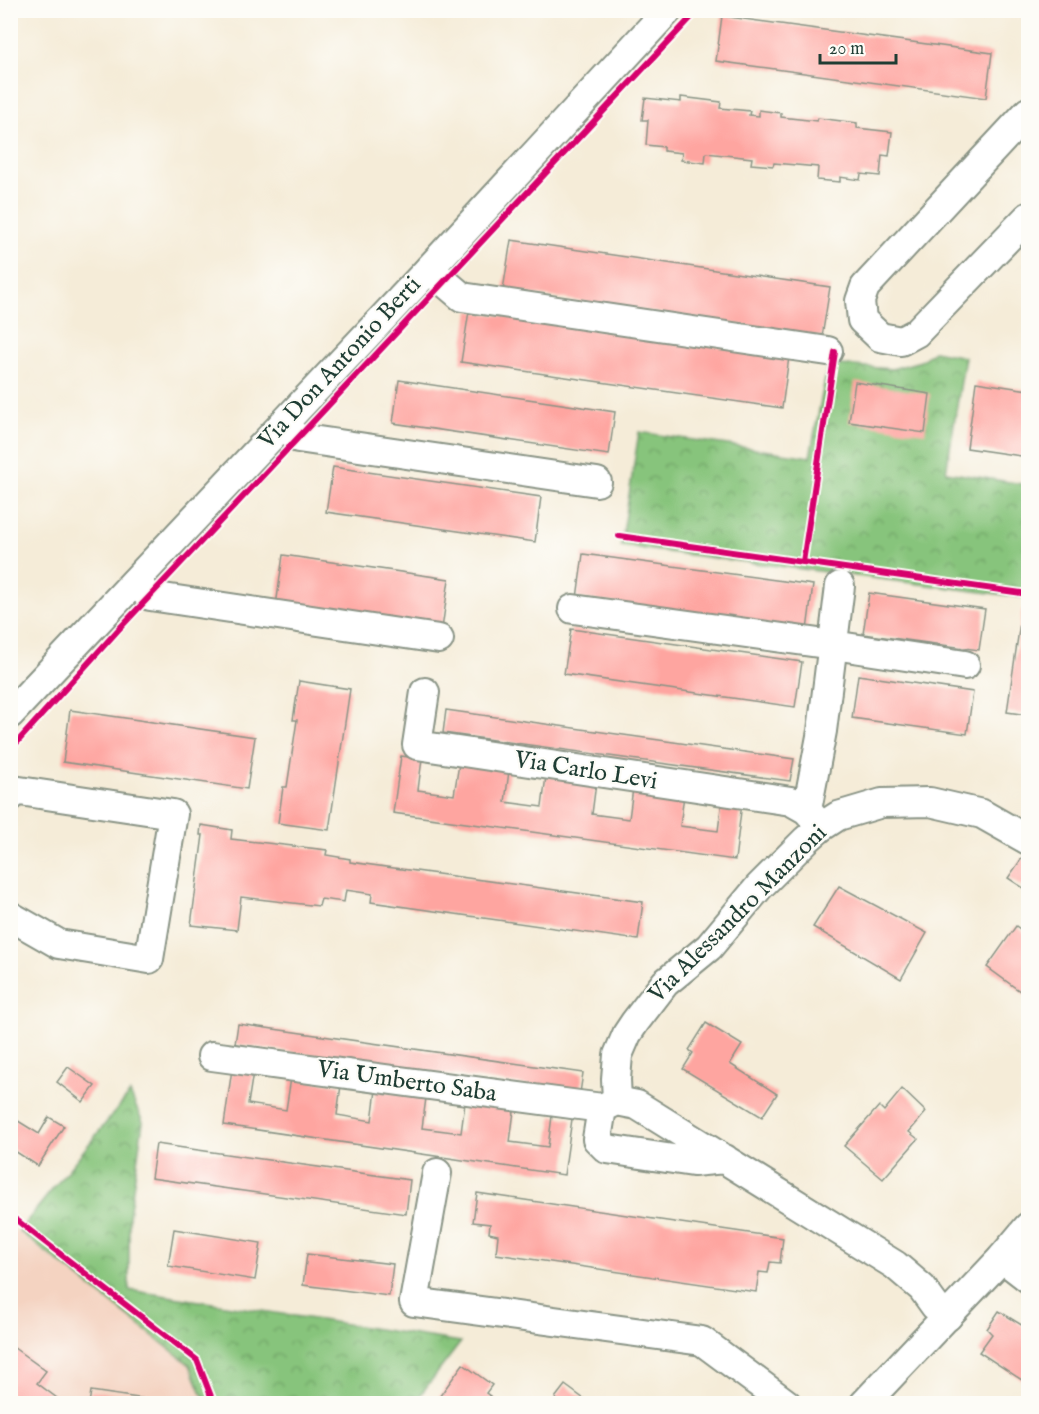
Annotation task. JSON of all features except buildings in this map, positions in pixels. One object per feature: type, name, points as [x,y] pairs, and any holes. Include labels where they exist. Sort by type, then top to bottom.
[{"type":"street","name":"Via Don Antonio Berti","points":[[10,714],[429,269],[668,10]]},
{"type":"street","points":[[1029,112],[865,287],[860,301],[862,320],[880,338],[901,341],[916,333],[1029,217]]},
{"type":"street","points":[[429,269],[462,297],[828,351]]},
{"type":"street","points":[[282,425],[298,438],[597,482]]},
{"type":"street","points":[[134,583],[150,596],[439,639]]},
{"type":"street","points":[[814,819],[820,741],[840,586]]},
{"type":"street","points":[[573,609],[965,665]]},
{"type":"street","name":"Via Carlo Levi","points":[[425,692],[417,745],[791,801],[814,819]]},
{"type":"street","points":[[10,796],[14,790],[173,814],[149,959],[59,944],[10,916]]},
{"type":"street","name":"Via Alessandro Manzoni","points":[[725,1159],[693,1162],[607,1149],[597,1139],[610,1104],[616,1079],[618,1055],[634,1022],[665,983],[709,947],[759,887],[806,840],[814,819],[838,816],[882,803],[930,802],[982,814],[1029,840]]},
{"type":"street","name":"Via Umberto Saba","points":[[212,1056],[610,1104]]},
{"type":"street","points":[[610,1104],[637,1106],[895,1265],[922,1287],[935,1306],[948,1316]]},
{"type":"street","points":[[437,1173],[414,1302],[702,1341],[787,1404]]},
{"type":"street","points":[[864,1404],[1029,1227]]},
{"type":"street","points":[[1002,1258],[1029,1278]]},
{"type":"shaded area","points":[[10,1226],[190,1365],[206,1403],[11,1403]]},
{"type":"green space","points":[[934,351],[965,357],[946,472],[1028,485],[1028,598],[621,546],[639,432],[810,457],[828,364],[892,369],[921,361]]},
{"type":"green space","points":[[130,1093],[143,1122],[129,1216],[129,1290],[461,1342],[414,1403],[206,1403],[190,1365],[19,1231]]},
{"type":"cycle path","points":[[10,750],[118,630],[698,10]]},
{"type":"cycle path","points":[[803,562],[835,352]]},
{"type":"cycle path","points":[[619,536],[1028,594]]},
{"type":"cycle path","points":[[10,1216],[197,1360],[214,1404]]}]
